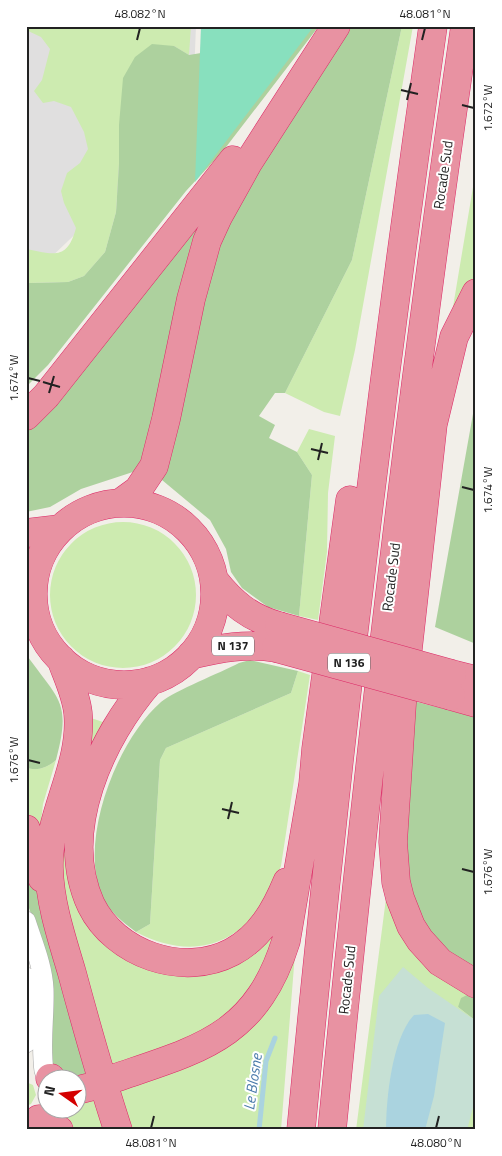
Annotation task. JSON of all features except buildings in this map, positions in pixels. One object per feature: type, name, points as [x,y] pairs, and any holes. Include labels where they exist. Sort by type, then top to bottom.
[{"type":"highway","points":[[120,503],[138,490],[154,466],[166,419],[191,298],[207,241],[238,178],[336,26]]},
{"type":"highway","name":"N 136","points":[[301,1130],[369,492],[433,26]]},
{"type":"highway","name":"Rocade Sud","points":[[332,1130],[386,618],[438,211],[465,26]]},
{"type":"highway","points":[[26,416],[46,396],[311,64]]},
{"type":"highway","points":[[94,1085],[208,1045],[242,1019],[264,993],[280,961],[286,942],[313,784],[367,364],[387,240],[408,198]]},
{"type":"highway","points":[[433,424],[430,403],[448,231],[438,211]]},
{"type":"highway","points":[[476,292],[454,337],[433,424],[402,703],[393,842],[400,898],[411,926],[430,952],[451,971],[476,984]]},
{"type":"highway","points":[[120,503],[149,506],[176,518],[187,528],[201,545],[210,565],[214,580],[215,600],[206,633],[191,656],[172,671],[150,681],[123,685],[109,684],[83,675],[61,659],[43,635],[30,603],[41,557],[60,529],[82,513],[100,506],[120,503]]},
{"type":"highway","points":[[26,533],[60,529]]},
{"type":"highway","name":"N 137","points":[[214,580],[240,609],[262,621],[277,637],[465,685]]},
{"type":"highway","name":"N 137","points":[[191,656],[230,646],[262,645],[277,637]]},
{"type":"highway","points":[[56,915],[50,886],[49,852],[51,832],[73,760],[79,732],[76,702],[61,659]]},
{"type":"highway","points":[[150,681],[120,720],[98,767],[84,808],[80,851],[84,882],[92,906],[111,932],[124,943],[146,954],[185,962],[219,958],[243,944],[266,923],[279,902],[287,881],[305,781],[316,749]]},
{"type":"highway","points":[[338,1069],[353,1058],[388,786],[402,703]]},
{"type":"highway","points":[[26,830],[56,915],[118,1130]]},
{"type":"street","points":[[26,921],[41,967],[44,987],[42,1046],[47,1068]]},
{"type":"street","points":[[26,976],[34,1008],[32,1028],[26,1043]]},
{"type":"street","points":[[26,1063],[38,1070]]},
{"type":"shaded area","points":[[26,26],[196,26],[192,123],[26,281]]},
{"type":"green space","points":[[26,26],[191,26],[189,55],[174,46],[119,164],[116,212],[105,252],[84,276],[68,282],[29,283],[26,291],[26,249],[58,253],[68,246],[72,239],[76,228],[64,203],[61,191],[67,173],[80,163],[88,149],[84,132],[71,107],[54,101],[43,103],[34,91],[42,80],[50,49],[41,37],[26,30]]},
{"type":"green space","points":[[201,26],[314,26],[195,182]]},
{"type":"green space","points":[[253,26],[319,26],[223,151],[186,191],[48,365],[26,387],[26,292],[29,283],[68,282],[84,276],[105,252],[116,212],[119,125],[123,78],[135,57],[152,44],[174,46],[189,55],[207,52]]},
{"type":"green space","points":[[345,26],[402,26],[352,260],[285,393],[275,393],[259,416],[275,425],[269,438],[297,452],[312,475],[299,616],[268,607],[242,588],[231,572],[226,549],[210,520],[162,480],[217,240]]},
{"type":"green space","points":[[402,26],[413,26],[355,350],[340,416],[324,412],[285,393],[352,260]]},
{"type":"green space","points":[[476,169],[476,280],[452,313]]},
{"type":"green space","points":[[210,207],[139,470],[81,489],[50,507],[26,512],[26,425]]},
{"type":"green space","points":[[476,397],[476,644],[435,627]]},
{"type":"green space","points":[[309,429],[335,436],[328,493],[327,552],[318,620],[299,616],[312,475],[297,452]]},
{"type":"green space","points":[[123,522],[151,527],[175,543],[191,567],[196,595],[191,623],[175,647],[151,663],[123,668],[95,663],[71,647],[55,623],[50,595],[55,567],[71,543],[95,527]]},
{"type":"green space","points":[[26,654],[54,692],[62,712],[63,725],[56,760],[46,767],[38,769],[26,768]]},
{"type":"green space","points":[[250,660],[298,671],[291,693],[166,748],[160,760],[150,924],[136,932],[108,907],[102,896],[96,873],[95,847],[99,820],[106,792],[117,765],[130,740],[145,719],[161,702],[187,687],[239,663]]},
{"type":"green space","points":[[298,671],[310,675],[281,866],[270,895],[257,913],[243,927],[211,944],[193,947],[175,945],[156,941],[136,932],[150,924],[160,760],[166,748],[291,693]]},
{"type":"green space","points":[[413,701],[476,717],[476,972],[458,962],[426,929],[408,883],[404,846]]},
{"type":"green space","points":[[91,718],[106,723],[80,786],[95,921],[205,971],[257,953],[282,918],[266,972],[209,1033],[111,1073],[88,992],[57,865]]},
{"type":"green space","points":[[56,760],[43,804],[38,849],[26,812],[26,768],[42,768]]},
{"type":"green space","points":[[26,852],[87,1068],[55,1068],[52,1064],[52,977],[26,899]]},
{"type":"green space","points":[[388,883],[471,993],[458,1007],[476,1021],[476,1130],[356,1130]]},
{"type":"green space","points":[[296,941],[281,1130],[129,1130],[116,1084],[184,1062]]},
{"type":"green space","points":[[403,967],[428,988],[476,1021],[476,1096],[467,1130],[363,1130],[379,996]]},
{"type":"green space","points":[[471,993],[476,995],[476,1021],[458,1007],[461,998]]},
{"type":"green space","points":[[26,1082],[33,1085],[36,1095],[31,1104],[26,1106]]},
{"type":"green space","points":[[92,1090],[108,1130],[71,1130],[57,1118],[88,1118],[88,1091]]},
{"type":"water","points":[[428,1014],[445,1023],[434,1096],[425,1130],[386,1130],[389,1086],[395,1053],[400,1038],[406,1025],[414,1015]]},
{"type":"waterway","name":"Le Blosne","points":[[259,1130],[266,1061],[275,1038]]}]
